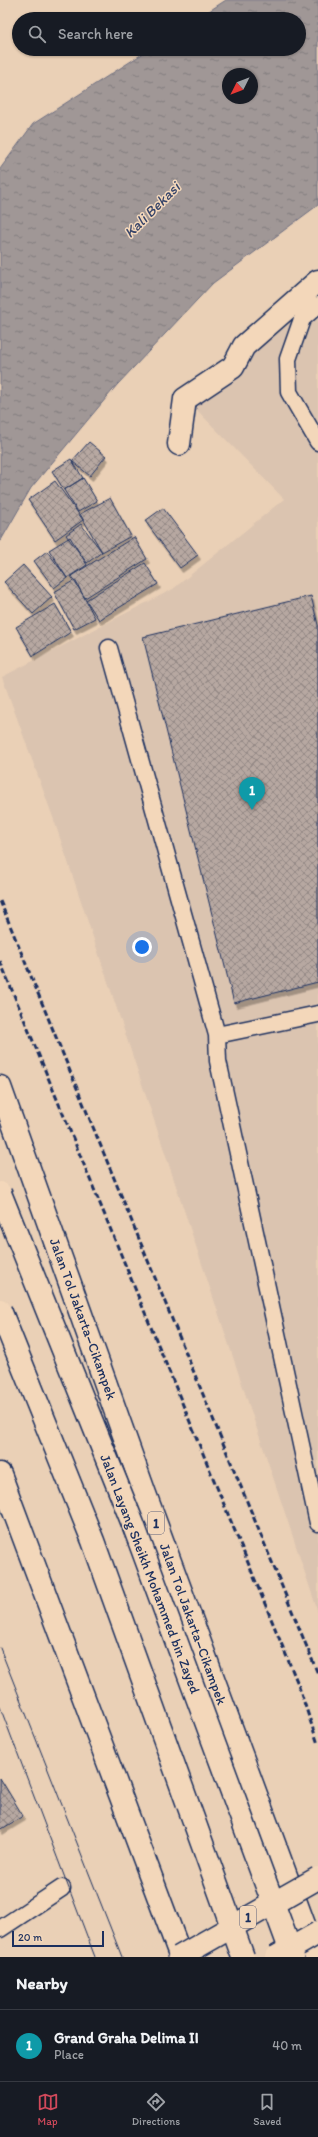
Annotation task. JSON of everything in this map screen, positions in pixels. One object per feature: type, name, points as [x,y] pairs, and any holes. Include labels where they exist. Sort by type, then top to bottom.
[{"type":"main road","points":[[179,444],[185,399],[233,367],[244,346],[318,281]]},
{"type":"main road","name":"Jalan Tol Jakarta–Cikampek","points":[[0,1087],[145,1494],[316,1957]]},
{"type":"main road","name":"Jalan Layang Sheikh Mohammed bin Zayed","points":[[0,1193],[133,1524],[293,1957]]},
{"type":"main road","name":"1","points":[[0,1310],[93,1541],[243,1957]]},
{"type":"main road","name":"1","points":[[0,1474],[180,1957],[318,1878]]},
{"type":"main road","points":[[276,1957],[318,1934]]},
{"type":"lane","points":[[318,305],[302,319],[288,359],[289,392],[318,442]]},
{"type":"lane","points":[[109,648],[217,1035],[218,1061],[318,1523]]},
{"type":"lane","points":[[217,1035],[318,1014]]},
{"type":"lane","points":[[0,1929],[62,1888]]},
{"type":"shaded area","points":[[318,290],[318,1612],[54,820],[2,677],[173,589],[284,499],[194,407],[244,372],[256,343]]},
{"type":"water","name":"Kali Bekasi","points":[[226,0],[318,0],[318,205],[213,283],[117,385],[31,488],[0,542],[0,169],[33,124],[139,56],[306,56],[306,12],[208,12]]},
{"type":"building","points":[[89,442],[106,456],[90,476],[72,461]]},
{"type":"building","points":[[71,459],[83,478],[64,490],[52,471]]},
{"type":"building","points":[[83,478],[97,501],[78,512],[64,490]]},
{"type":"building","points":[[55,481],[83,520],[55,540],[28,500]]},
{"type":"building","points":[[110,498],[131,536],[102,552],[80,514]]},
{"type":"building","points":[[163,508],[198,555],[180,568],[145,521]]},
{"type":"building","points":[[81,524],[102,552],[87,563],[66,535]]},
{"type":"building","points":[[70,537],[87,565],[67,578],[49,550]]},
{"type":"building","points":[[134,537],[147,559],[85,598],[71,576]]},
{"type":"building","points":[[47,551],[67,578],[54,588],[34,561]]},
{"type":"building","points":[[145,563],[158,584],[99,620],[86,600]]},
{"type":"building","points":[[23,565],[52,597],[33,614],[4,582]]},
{"type":"building","points":[[75,580],[95,618],[74,629],[54,592]]},
{"type":"building","points":[[311,596],[318,625],[318,982],[234,1003],[143,637]]},
{"type":"building","points":[[55,604],[71,632],[33,656],[16,627]]},
{"type":"building","points":[[0,1778],[23,1816],[0,1830]]},
{"type":"tram line","points":[[0,1648],[122,1957]]},
{"type":"tram line","points":[[0,1707],[95,1957]]},
{"type":"railway","points":[[0,901],[318,1674]]},
{"type":"railway","points":[[0,961],[298,1684],[318,1744]]},
{"type":"place","name":"Grand Graha Delima II","points":[[252,810]]}]
